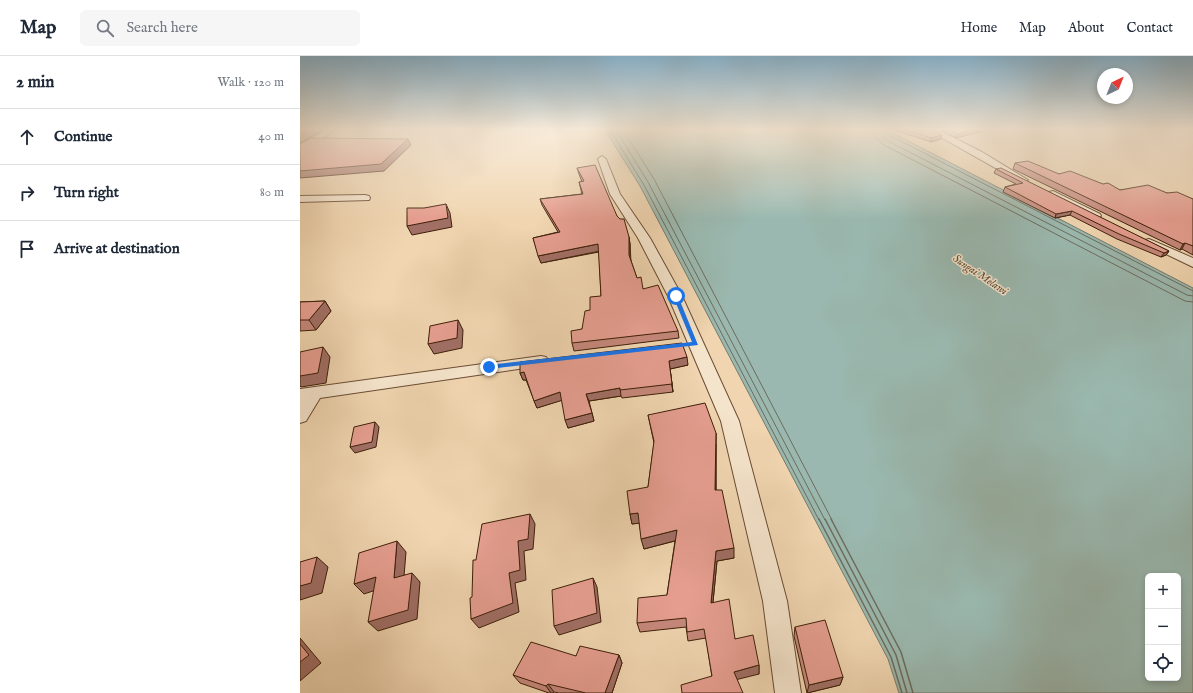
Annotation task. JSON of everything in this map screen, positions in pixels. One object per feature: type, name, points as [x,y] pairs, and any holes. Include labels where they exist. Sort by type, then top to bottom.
[{"type":"street","points":[[602,160],[615,194],[644,238],[676,296],[688,344],[730,421],[775,601],[788,693]]},
{"type":"street","points":[[988,160],[1108,222]]},
{"type":"street","points":[[300,198],[365,198]]},
{"type":"street","points":[[1142,239],[1193,263]]},
{"type":"street","points":[[300,417],[308,394],[489,367],[558,359]]},
{"type":"water","name":"Sungai Melawi","points":[[624,160],[945,160],[1193,288],[1193,693],[899,693],[888,659],[640,186]]},
{"type":"building","points":[[300,160],[386,160],[381,164],[300,171]]},
{"type":"building","points":[[1028,161],[1059,174],[1070,171],[1103,184],[1108,183],[1120,190],[1148,185],[1167,193],[1177,192],[1193,199],[1193,246],[1185,243],[1183,244],[1015,163]]},
{"type":"building","points":[[595,165],[617,216],[620,219],[624,219],[629,237],[629,255],[637,278],[641,277],[643,289],[658,285],[678,331],[572,343],[571,331],[582,329],[585,311],[590,310],[590,297],[601,296],[598,244],[538,256],[533,238],[560,232],[540,199],[583,194],[579,182],[584,181],[577,168]]},
{"type":"building","points":[[1001,168],[1169,251],[1164,253],[1119,234],[1072,211],[1056,214],[1005,187],[1023,183],[996,169]]},
{"type":"building","points":[[446,204],[448,218],[407,226],[407,208],[424,208]]},
{"type":"building","points":[[325,301],[309,320],[300,320],[300,302]]},
{"type":"building","points":[[458,320],[457,338],[428,344],[430,326]]},
{"type":"building","points":[[682,343],[687,357],[669,361],[672,384],[620,390],[620,388],[586,394],[592,413],[565,420],[560,392],[534,401],[524,372],[520,373],[520,362]]},
{"type":"building","points":[[323,347],[318,373],[300,376],[300,352]]},
{"type":"building","points":[[705,403],[716,433],[715,490],[722,490],[734,548],[716,551],[711,603],[729,599],[735,639],[753,635],[759,665],[734,672],[743,693],[682,693],[681,685],[712,676],[704,629],[687,632],[686,618],[637,623],[638,598],[667,595],[677,530],[641,539],[638,513],[630,514],[627,491],[648,487],[654,441],[648,415]]},
{"type":"building","points":[[375,422],[372,442],[350,447],[354,427]]},
{"type":"building","points":[[530,514],[528,539],[518,541],[520,570],[509,573],[513,603],[471,619],[470,598],[472,597],[473,560],[476,560],[482,524]]},
{"type":"building","points":[[397,541],[394,578],[412,573],[408,610],[368,622],[376,577],[354,584],[359,553]]},
{"type":"building","points":[[317,557],[311,583],[300,586],[300,562]]},
{"type":"building","points":[[593,578],[597,613],[554,626],[552,590]]},
{"type":"building","points":[[825,620],[843,677],[809,685],[795,627]]},
{"type":"building","points":[[531,642],[576,656],[580,646],[619,655],[605,693],[586,693],[548,684],[546,686],[513,675]]},
{"type":"building","points":[[300,644],[309,655],[300,662]]},
{"type":"route","points":[[489,367],[696,343],[676,296]]}]
